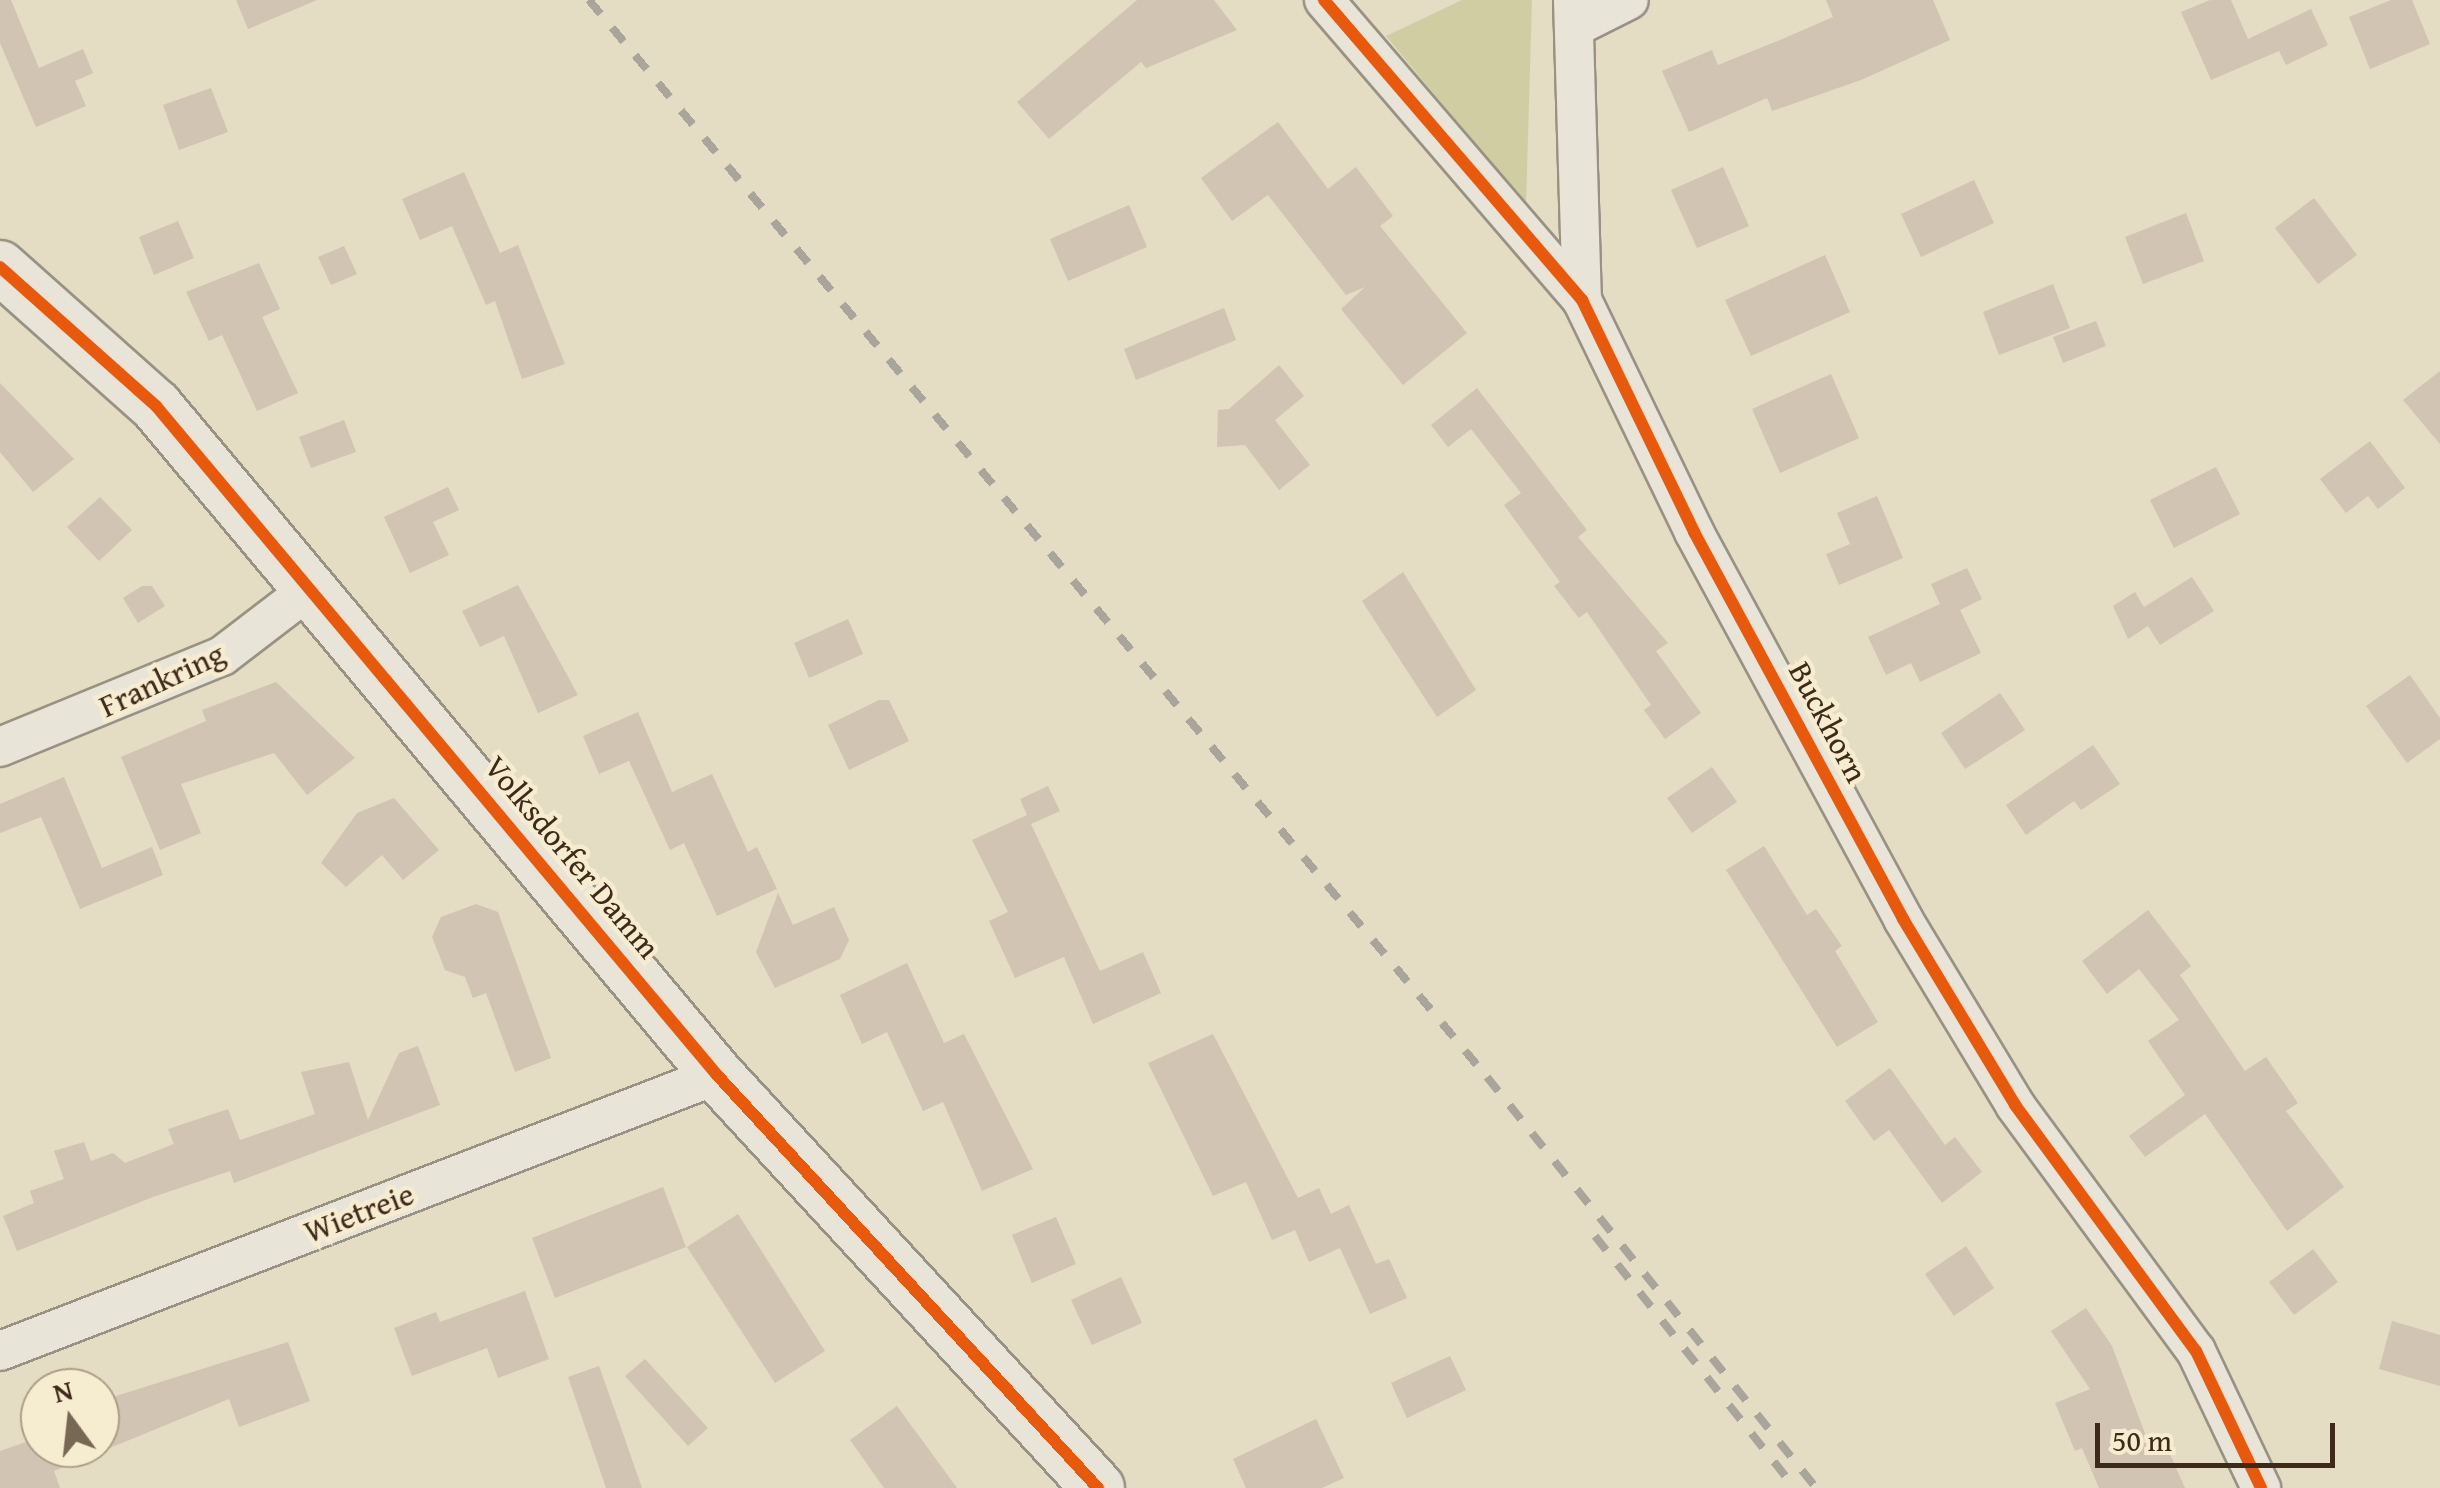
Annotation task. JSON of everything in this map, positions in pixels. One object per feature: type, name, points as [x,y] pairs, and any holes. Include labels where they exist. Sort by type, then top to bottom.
[{"type":"main road","name":"Volksdorfer Damm","points":[[0,266],[156,406],[717,1075],[1098,1488]]},
{"type":"street","name":"Buckhorn","points":[[1324,0],[1582,300],[1694,532],[1902,919],[2015,1105],[2196,1351],[2261,1488]]},
{"type":"street","points":[[1582,300],[1574,13],[1629,0]]},
{"type":"street","name":"Frankring","points":[[0,748],[222,656],[310,588]]},
{"type":"street","name":"Wietreie","points":[[0,1351],[717,1075]]},
{"type":"shaded area","points":[[1462,0],[1532,0],[1526,205],[1386,36]]},
{"type":"building","points":[[0,0],[11,0],[39,68],[83,49],[93,73],[75,81],[86,106],[36,127],[0,43]]},
{"type":"building","points":[[236,0],[317,0],[248,29]]},
{"type":"building","points":[[1137,0],[1214,0],[1237,30],[1146,68],[1141,62],[1049,139],[1017,102]]},
{"type":"building","points":[[1826,0],[1933,0],[1950,40],[1861,80],[1772,111],[1767,98],[1689,132],[1662,71],[1712,50],[1718,65],[1780,40],[1833,17]]},
{"type":"building","points":[[2210,0],[2231,0],[2248,39],[2311,9],[2328,45],[2286,65],[2279,51],[2211,80],[2181,12]]},
{"type":"building","points":[[2391,0],[2412,0],[2430,44],[2370,69],[2349,17]]},
{"type":"building","points":[[211,88],[228,132],[179,150],[163,105]]},
{"type":"building","points":[[1278,122],[1328,189],[1356,167],[1393,216],[1380,226],[1467,333],[1403,385],[1341,309],[1365,287],[1346,295],[1268,195],[1232,221],[1201,178]]},
{"type":"building","points":[[1723,167],[1749,226],[1697,248],[1671,190]]},
{"type":"building","points":[[464,172],[500,253],[518,245],[565,364],[522,379],[495,301],[486,305],[452,226],[420,240],[402,199]]},
{"type":"building","points":[[1974,180],[1994,223],[1921,257],[1901,214]]},
{"type":"building","points":[[2314,198],[2357,255],[2318,284],[2275,228]]},
{"type":"building","points":[[1129,205],[1147,247],[1068,281],[1050,239]]},
{"type":"building","points":[[2186,213],[2204,261],[2143,284],[2125,237]]},
{"type":"building","points":[[178,221],[194,258],[154,275],[139,237]]},
{"type":"building","points":[[344,246],[357,274],[331,285],[318,257]]},
{"type":"building","points":[[1825,255],[1850,312],[1751,356],[1725,300]]},
{"type":"building","points":[[259,263],[280,309],[262,317],[298,393],[257,411],[222,335],[209,341],[186,292]]},
{"type":"building","points":[[2053,284],[2070,328],[1999,355],[1983,312]]},
{"type":"building","points":[[1224,308],[1236,340],[1136,380],[1124,349]]},
{"type":"building","points":[[2096,321],[2106,346],[2063,363],[2053,337]]},
{"type":"building","points":[[1279,365],[1304,396],[1275,420],[1310,465],[1279,490],[1245,445],[1217,447],[1218,410],[1229,409]]},
{"type":"building","points":[[2440,371],[2440,444],[2403,400]]},
{"type":"building","points":[[1831,374],[1859,438],[1780,473],[1752,409]]},
{"type":"building","points":[[0,383],[74,459],[33,492],[0,452]]},
{"type":"building","points":[[1477,388],[1587,530],[1578,537],[1668,643],[1656,651],[1701,713],[1665,739],[1644,710],[1651,705],[1587,612],[1579,618],[1554,586],[1560,582],[1504,505],[1521,493],[1471,429],[1448,447],[1431,425]]},
{"type":"building","points":[[344,420],[356,452],[311,468],[299,437]]},
{"type":"building","points":[[2370,441],[2405,488],[2378,509],[2368,496],[2346,513],[2320,479]]},
{"type":"building","points":[[2216,467],[2240,514],[2174,548],[2150,500]]},
{"type":"building","points":[[448,487],[459,510],[433,522],[449,555],[410,573],[384,517]]},
{"type":"building","points":[[1877,496],[1903,558],[1839,585],[1826,554],[1850,544],[1837,513]]},
{"type":"building","points":[[100,497],[132,530],[99,561],[67,527]]},
{"type":"building","points":[[1967,568],[1982,599],[1960,610],[1981,653],[1920,682],[1911,663],[1886,675],[1868,637],[1940,604],[1931,584]]},
{"type":"building","points":[[1403,572],[1476,690],[1437,717],[1362,601]]},
{"type":"building","points":[[2192,577],[2214,611],[2160,645],[2148,626],[2128,639],[2113,606],[2135,592],[2144,607]]},
{"type":"building","points":[[518,585],[578,695],[538,713],[504,636],[480,647],[462,611]]},
{"type":"building","points":[[142,586],[152,586],[165,606],[138,623],[123,598]]},
{"type":"building","points":[[848,619],[863,654],[809,678],[794,643]]},
{"type":"building","points":[[2410,675],[2440,718],[2440,739],[2407,763],[2366,706]]},
{"type":"building","points":[[276,682],[355,758],[307,795],[274,753],[181,784],[201,833],[160,850],[121,757],[206,721],[202,710]]},
{"type":"building","points":[[2000,693],[2025,730],[1965,769],[1941,733]]},
{"type":"building","points":[[879,700],[889,700],[909,741],[849,770],[828,725]]},
{"type":"building","points":[[638,712],[672,792],[712,774],[748,852],[757,847],[777,889],[717,916],[684,843],[670,850],[629,761],[599,774],[583,736]]},
{"type":"building","points":[[2093,745],[2120,784],[2081,810],[2074,801],[2026,835],[2006,805]]},
{"type":"building","points":[[1712,767],[1737,802],[1692,833],[1667,798]]},
{"type":"building","points":[[64,777],[102,868],[152,847],[163,875],[80,909],[41,817],[0,833],[0,804]]},
{"type":"building","points":[[1048,786],[1060,811],[1031,824],[1100,971],[1143,952],[1161,993],[1093,1024],[1064,957],[1015,978],[989,921],[1008,912],[972,840],[1027,815],[1020,799]]},
{"type":"building","points":[[394,798],[439,850],[403,880],[382,855],[346,887],[321,863],[357,813]]},
{"type":"building","points":[[1764,846],[1807,915],[1816,909],[1842,946],[1835,951],[1878,1022],[1837,1047],[1726,870]]},
{"type":"building","points":[[778,893],[793,925],[834,907],[849,940],[840,959],[775,988],[756,952]]},
{"type":"building","points":[[476,904],[498,912],[551,1058],[515,1072],[486,993],[473,998],[465,977],[445,970],[432,937],[441,917]]},
{"type":"building","points":[[2148,910],[2191,966],[2180,975],[2245,1071],[2266,1057],[2298,1103],[2286,1111],[2344,1187],[2287,1231],[2205,1114],[2145,1157],[2129,1136],[2185,1095],[2148,1041],[2179,1020],[2139,969],[2107,994],[2082,961]]},
{"type":"building","points":[[907,963],[944,1043],[964,1034],[1033,1169],[982,1191],[943,1102],[923,1111],[887,1032],[862,1044],[840,995]]},
{"type":"building","points":[[1213,1034],[1298,1198],[1319,1188],[1331,1214],[1349,1205],[1376,1264],[1389,1259],[1407,1298],[1370,1314],[1340,1248],[1309,1262],[1295,1230],[1272,1240],[1246,1182],[1213,1196],[1148,1063]]},
{"type":"building","points":[[418,1046],[440,1105],[234,1183],[230,1171],[153,1197],[17,1251],[3,1216],[34,1203],[30,1191],[64,1179],[54,1151],[84,1142],[91,1161],[113,1153],[125,1163],[174,1144],[168,1129],[228,1109],[240,1140],[315,1114],[301,1072],[349,1062],[368,1120],[399,1053]]},
{"type":"building","points":[[1890,1068],[1945,1145],[1955,1137],[1982,1172],[1942,1203],[1889,1130],[1874,1141],[1845,1101]]},
{"type":"building","points":[[663,1187],[686,1247],[555,1298],[532,1238]]},
{"type":"building","points":[[738,1214],[825,1351],[775,1383],[687,1247]]},
{"type":"building","points":[[1056,1217],[1076,1264],[1032,1283],[1012,1235]]},
{"type":"building","points":[[1966,1246],[1994,1288],[1954,1316],[1925,1274]]},
{"type":"building","points":[[2313,1249],[2338,1282],[2294,1315],[2269,1282]]},
{"type":"building","points":[[1121,1277],[1142,1323],[1092,1345],[1071,1300]]},
{"type":"building","points":[[525,1291],[549,1359],[498,1378],[487,1348],[412,1376],[394,1328],[436,1312],[440,1322]]},
{"type":"building","points":[[2086,1308],[2112,1346],[2152,1452],[2166,1445],[2185,1488],[2099,1488],[2082,1448],[2075,1451],[2055,1403],[2090,1389],[2051,1331]]},
{"type":"building","points":[[2392,1321],[2440,1335],[2440,1386],[2379,1369]]},
{"type":"building","points":[[288,1342],[310,1401],[239,1427],[229,1399],[120,1444],[120,1395]]},
{"type":"building","points":[[1450,1356],[1466,1390],[1407,1418],[1391,1383]]},
{"type":"building","points":[[645,1359],[708,1428],[688,1446],[625,1376]]},
{"type":"building","points":[[599,1366],[642,1488],[606,1488],[568,1377]]},
{"type":"building","points":[[897,1406],[957,1488],[884,1488],[850,1440]]},
{"type":"building","points":[[1316,1419],[1344,1478],[1322,1488],[1246,1488],[1233,1459]]},
{"type":"building","points":[[20,1444],[20,1468],[61,1468],[54,1471],[60,1488],[0,1488],[0,1451]]},
{"type":"railway","points":[[589,0],[1487,1077],[1816,1488]]},
{"type":"railway","points":[[1595,1236],[1795,1488]]},
{"type":"cycle path","points":[[1324,0],[1582,300],[1694,532],[1903,919],[2015,1105],[2196,1351],[2261,1488]]},
{"type":"cycle path","points":[[0,267],[156,406],[717,1075],[1098,1488]]}]
